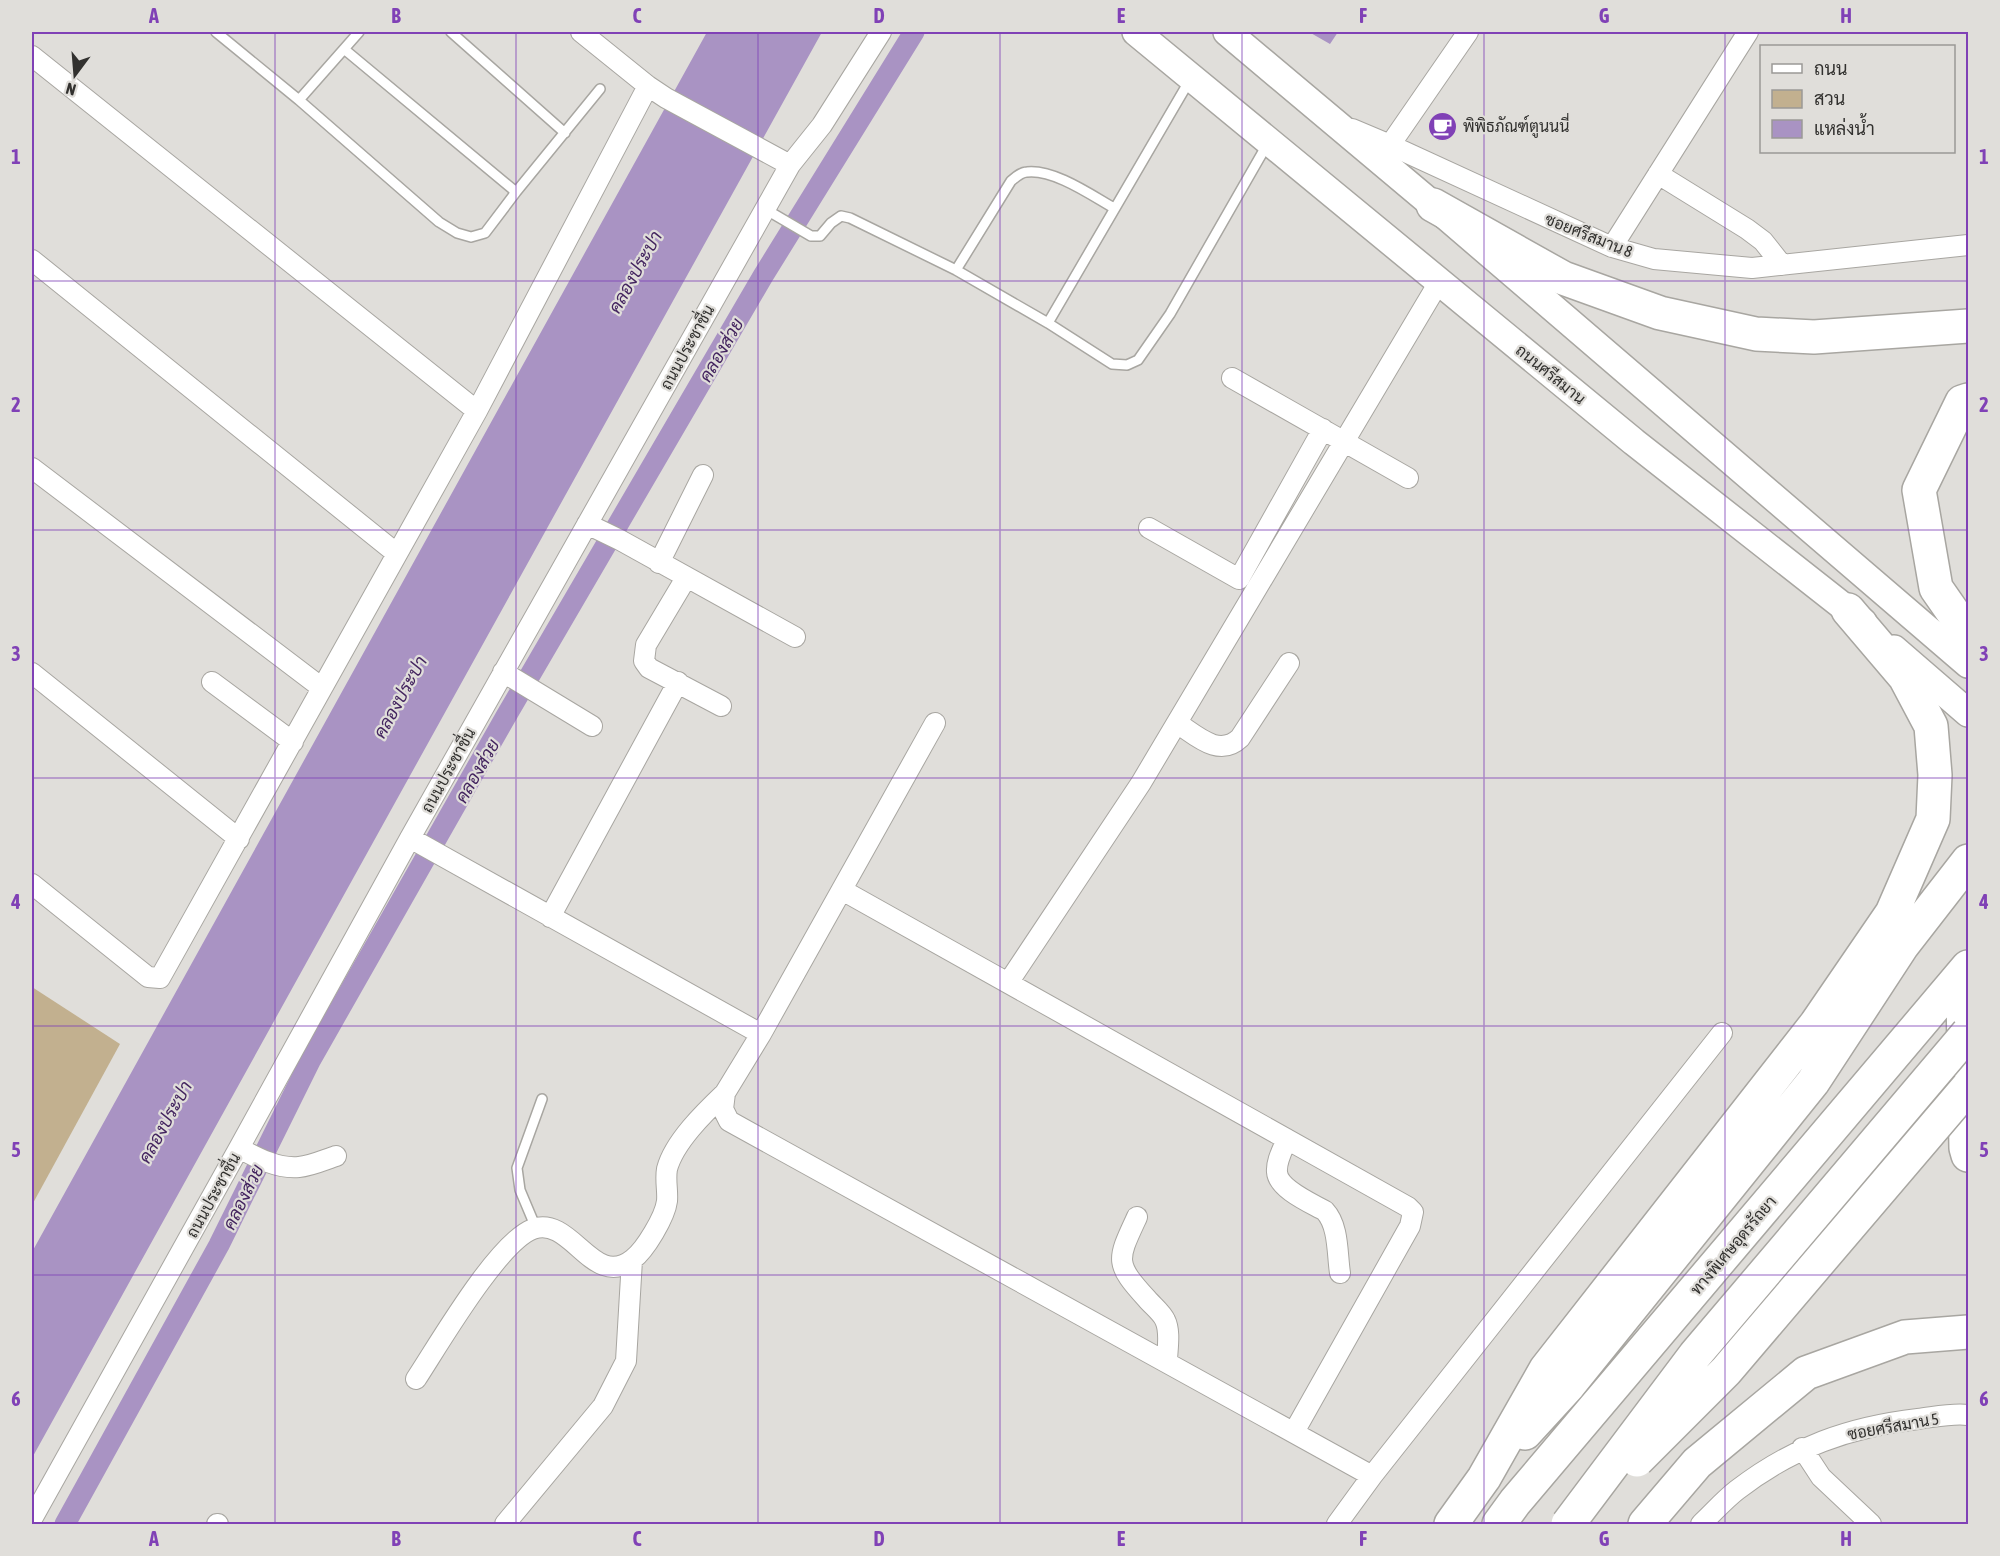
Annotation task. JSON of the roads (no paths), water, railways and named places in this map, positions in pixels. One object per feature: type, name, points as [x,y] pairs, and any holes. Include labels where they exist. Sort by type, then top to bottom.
[{"type":"highway","points":[[1433,205],[1563,278],[1660,313],[1756,334],[1814,337],[1968,326]]},
{"type":"highway","points":[[1968,400],[1962,402],[1919,490],[1936,588],[1968,634]]},
{"type":"highway","points":[[1451,1524],[1484,1478],[1546,1369],[1835,997],[1892,913],[1933,819],[1935,775],[1931,726],[1905,677],[1848,610]]},
{"type":"highway","points":[[1484,1478],[1569,1385],[1813,1082],[1902,946],[1968,861]]},
{"type":"highway","name":"ทางพิเศษอุดรรัถยา","points":[[1499,1524],[1522,1493],[1968,967]]},
{"type":"highway","points":[[1968,980],[1963,997],[1966,1149],[1968,1155]]},
{"type":"highway","points":[[1570,1524],[1695,1355],[1968,1033]]},
{"type":"highway","points":[[1570,1524],[1726,1371],[1968,1087]]},
{"type":"highway","points":[[1645,1524],[1697,1463],[1806,1373],[1905,1337],[1968,1332]]},
{"type":"main road","name":"ถนนศรีสมาน","points":[[1136,32],[1634,442],[1848,610],[1968,713]]},
{"type":"main road","points":[[1227,32],[1433,205],[1968,664]]},
{"type":"street","points":[[581,32],[666,98],[790,165]]},
{"type":"street","name":"ถนนประชาชื่น","points":[[32,1519],[254,1156],[423,846],[517,681],[594,527],[790,165],[822,125],[881,32]]},
{"type":"street","points":[[1390,145],[1468,32]]},
{"type":"street","points":[[1612,247],[1748,32]]},
{"type":"street","points":[[32,56],[477,411]]},
{"type":"street","points":[[32,884],[148,977],[160,978],[477,411],[648,86]]},
{"type":"street","name":"ซอยศรีสมาน 8","points":[[1336,123],[1390,145],[1612,247],[1654,259],[1752,268],[1968,245]]},
{"type":"street","points":[[1658,174],[1747,229],[1763,241],[1782,265]]},
{"type":"street","points":[[32,260],[396,553]]},
{"type":"street","points":[[1008,983],[1141,783],[1439,282]]},
{"type":"street","points":[[1232,378],[1408,478]]},
{"type":"street","points":[[1149,528],[1239,579],[1323,429]]},
{"type":"street","points":[[32,468],[322,688]]},
{"type":"street","points":[[659,563],[703,475]]},
{"type":"street","points":[[594,527],[795,637]]},
{"type":"street","points":[[686,578],[646,645],[644,661],[649,668],[722,706]]},
{"type":"street","points":[[1177,723],[1214,745],[1225,747],[1232,745],[1240,738],[1289,663]]},
{"type":"street","points":[[32,673],[239,839]]},
{"type":"street","points":[[517,681],[592,726]]},
{"type":"street","points":[[212,682],[293,742]]},
{"type":"street","points":[[550,917],[678,682]]},
{"type":"street","points":[[416,1379],[485,1275],[510,1244],[522,1235],[536,1228],[551,1228],[598,1263],[607,1267],[620,1267],[632,1260],[646,1246],[667,1202],[668,1168],[677,1149],[698,1119],[724,1093],[760,1034],[935,723]]},
{"type":"street","points":[[423,846],[760,1034]]},
{"type":"street","points":[[842,890],[1408,1207],[1413,1212],[1410,1226],[1294,1432]]},
{"type":"street","points":[[1337,1524],[1372,1476],[1722,1033]]},
{"type":"street","points":[[724,1093],[723,1109],[729,1121],[1372,1476]]},
{"type":"street","points":[[1287,1139],[1277,1170],[1278,1180],[1291,1192],[1328,1215],[1334,1227],[1340,1274]]},
{"type":"street","points":[[254,1156],[287,1167],[299,1167],[336,1156]]},
{"type":"street","points":[[1137,1217],[1122,1249],[1121,1259],[1126,1276],[1166,1321],[1167,1362]]},
{"type":"street","points":[[505,1524],[603,1406],[616,1384],[626,1361],[632,1260]]},
{"type":"street","name":"ซอยศรีสมาน 5","points":[[1701,1524],[1736,1491],[1802,1448],[1859,1429],[1902,1421],[1968,1415]]},
{"type":"street","points":[[1802,1448],[1821,1477],[1871,1524]]},
{"type":"lane","points":[[216,32],[299,100],[431,215],[457,233],[471,237],[485,233],[600,89]]},
{"type":"lane","points":[[299,100],[359,32]]},
{"type":"lane","points":[[451,32],[565,133]]},
{"type":"lane","points":[[344,50],[516,192]]},
{"type":"lane","points":[[1048,323],[1191,77]]},
{"type":"lane","points":[[765,209],[811,236],[820,236],[840,216],[850,218],[956,270],[1048,323],[1112,364],[1127,365],[1138,360],[1170,314],[1269,141]]},
{"type":"lane","points":[[956,270],[1011,181],[1024,172],[1040,172],[1073,184],[1113,208]]},
{"type":"lane","points":[[536,1228],[520,1190],[517,1168],[542,1099]]},
{"type":"water","name":"คลองประปา","points":[[707,32],[822,32],[32,1458],[32,1252]]},
{"type":"water","points":[[1309,32],[1338,32],[1330,44]]},
{"type":"waterway","name":"คลองส่วย","points":[[65,1524],[219,1245],[310,1061],[505,718],[763,276],[914,32]]},
{"type":"place","name":"พิพิธภัณฑ์ตูนนนี่","points":[[1442,126]]}]
